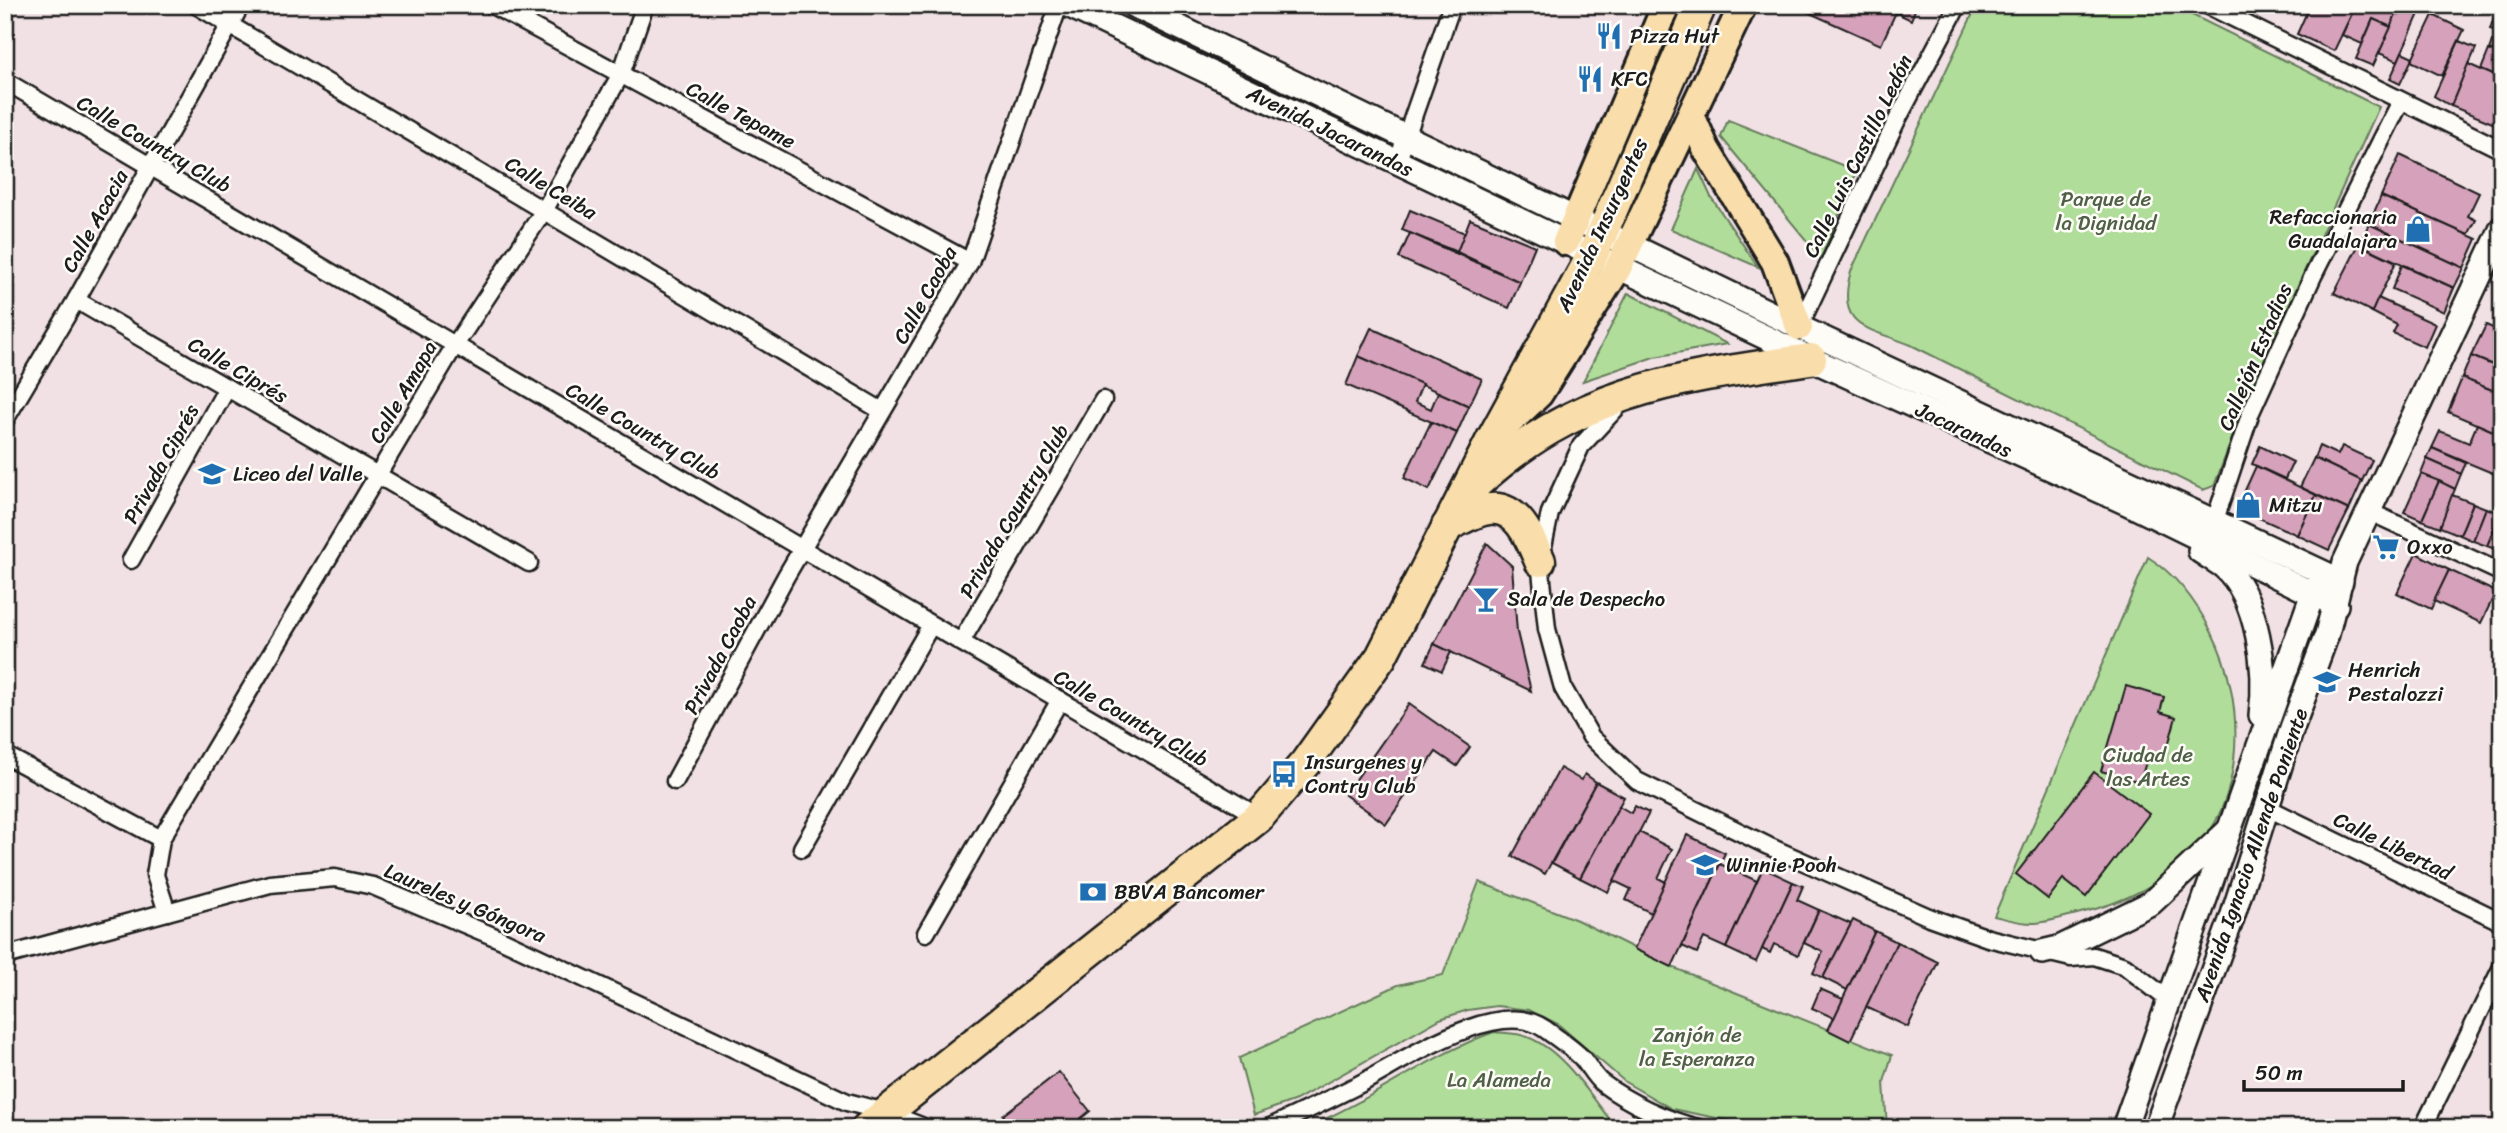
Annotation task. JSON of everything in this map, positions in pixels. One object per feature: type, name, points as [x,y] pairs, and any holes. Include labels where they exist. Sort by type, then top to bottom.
[{"type":"highway","name":"Avenida Insurgentes","points":[[876,1120],[1259,817],[1306,762],[1381,657],[1492,439],[1611,250],[1701,5]]},
{"type":"highway","points":[[1447,526],[1474,486],[1524,444],[1575,413],[1634,390],[1710,373],[1811,359]]},
{"type":"highway","points":[[1447,526],[1489,509],[1506,511],[1522,525],[1540,561]]},
{"type":"main road","name":"Avenida Jacarandas","points":[[1068,5],[1397,163],[1571,230]]},
{"type":"main road","name":"Avenida Jacarandas","points":[[1133,5],[1406,136],[1611,250]]},
{"type":"main road","points":[[1611,250],[1692,115],[1743,5]]},
{"type":"main road","points":[[1571,230],[1664,6]]},
{"type":"main road","points":[[1692,115],[1706,149],[1775,262],[1799,327]]},
{"type":"main road","name":"Avenida Ignacio Allende Poniente","points":[[2124,1128],[2171,1002],[2178,969],[2255,763],[2331,578],[2368,511],[2502,228]]},
{"type":"main road","name":"Jacarandas","points":[[1611,250],[1799,327],[2215,520],[2331,578]]},
{"type":"main road","name":"Jacarandas","points":[[1611,250],[1811,359],[2127,503],[2331,578]]},
{"type":"main road","points":[[2127,503],[2225,568],[2248,604],[2256,628],[2264,689],[2255,763]]},
{"type":"main road","name":"Avenida Ignacio Allende Poniente","points":[[2156,1128],[2232,918],[2266,807],[2336,605],[2331,578]]},
{"type":"main road","points":[[2042,952],[2059,948],[2151,903],[2233,825]]},
{"type":"street","name":"Calle Ceiba","points":[[197,5],[882,411]]},
{"type":"street","name":"Calle Acacia","points":[[5,420],[76,300],[241,5]]},
{"type":"street","name":"Calle Tepame","points":[[492,5],[970,262]]},
{"type":"street","name":"Calle Amapa","points":[[167,912],[155,875],[161,839],[455,345],[545,209],[621,74],[645,5]]},
{"type":"street","name":"Calle Caoba","points":[[803,549],[970,262],[1059,5]]},
{"type":"street","points":[[1397,163],[1452,5]]},
{"type":"street","name":"Calle Luis Castillo Ledón","points":[[1799,327],[1895,122],[1958,5]]},
{"type":"street","points":[[2207,5],[2400,103],[2502,150]]},
{"type":"street","points":[[2238,21],[2246,5]]},
{"type":"street","name":"Calle Country Club","points":[[5,81],[1259,817]]},
{"type":"street","name":"Callejón Estadios","points":[[2215,520],[2251,412],[2314,276],[2400,103]]},
{"type":"street","name":"Calle Ciprés","points":[[76,300],[379,476]]},
{"type":"street","name":"Privada Ciprés","points":[[131,560],[227,388]]},
{"type":"street","points":[[1634,390],[1581,446],[1550,513],[1540,561],[1547,629],[1563,688],[1591,737],[1637,781],[1768,846],[1929,918],[2042,952],[2071,958],[2094,956],[2125,966],[2171,1002]]},
{"type":"street","name":"Privada Country Club","points":[[961,642],[1102,400]]},
{"type":"street","points":[[379,476],[529,563]]},
{"type":"street","points":[[2368,511],[2502,573]]},
{"type":"street","name":"Privada Caoba","points":[[675,781],[803,549]]},
{"type":"street","points":[[802,848],[931,625]]},
{"type":"street","points":[[926,933],[1060,700]]},
{"type":"street","points":[[5,755],[161,839]]},
{"type":"street","name":"Calle Libertad","points":[[2266,807],[2502,922]]},
{"type":"street","name":"Laureles y Góngora","points":[[5,956],[270,884],[335,878],[373,886],[500,939],[847,1102],[876,1120],[926,1128]]},
{"type":"street","points":[[2423,1128],[2502,967]]},
{"type":"street","points":[[1268,1128],[1453,1035],[1487,1024],[1517,1020],[1542,1026],[1581,1057],[1600,1082],[1617,1093],[1660,1114],[1698,1128]]},
{"type":"green space","name":"Parque de la Dignidad","points":[[1977,5],[2172,5],[2379,107],[2251,389],[2214,486],[2203,490],[1911,345],[1868,329],[1851,315],[1847,304],[1847,290],[1851,271]]},
{"type":"green space","points":[[1728,120],[1857,171],[1821,258],[1721,137]]},
{"type":"green space","points":[[1698,169],[1711,197],[1758,267],[1671,229]]},
{"type":"green space","points":[[1628,293],[1727,344],[1654,357],[1583,381]]},
{"type":"green space","name":"Ciudad de las Artes","points":[[2148,557],[2168,572],[2193,601],[2212,633],[2223,659],[2231,687],[2235,746],[2231,776],[2223,804],[2211,830],[2193,853],[2168,875],[2139,892],[2093,910],[2041,922],[2020,922],[1994,916]]},
{"type":"green space","name":"Zanjón de la Esperanza","points":[[1479,882],[1577,920],[1672,967],[1892,1055],[1884,1082],[1887,1128],[1766,1128],[1672,1109],[1625,1082],[1558,1024],[1529,1010],[1497,1006],[1468,1010],[1440,1019],[1296,1100],[1254,1115],[1239,1058],[1398,985],[1443,975]]},
{"type":"green space","name":"La Alameda","points":[[1494,1032],[1521,1035],[1548,1049],[1561,1059],[1612,1122],[1621,1128],[1304,1128],[1352,1105],[1445,1053]]},
{"type":"building","points":[[1792,5],[1880,5],[1896,12],[1881,45]]},
{"type":"building","points":[[1880,5],[1917,5],[1911,20]]},
{"type":"building","points":[[2310,5],[2356,5],[2334,51],[2297,34]]},
{"type":"building","points":[[2356,5],[2400,5],[2391,27],[2373,19],[2362,44],[2342,35]]},
{"type":"building","points":[[2400,5],[2423,5],[2398,61],[2379,53]]},
{"type":"building","points":[[2433,15],[2464,30],[2442,76],[2411,61]]},
{"type":"building","points":[[2495,15],[2502,18],[2502,34],[2490,29]]},
{"type":"building","points":[[2373,19],[2391,27],[2373,66],[2356,59]]},
{"type":"building","points":[[2459,41],[2476,48],[2451,106],[2434,96]]},
{"type":"building","points":[[2492,41],[2502,45],[2502,56],[2489,50]]},
{"type":"building","points":[[2489,50],[2502,56],[2502,79],[2481,70]]},
{"type":"building","points":[[2402,52],[2413,57],[2400,84],[2390,79]]},
{"type":"building","points":[[2468,64],[2502,79],[2502,127],[2451,106]]},
{"type":"building","points":[[2400,155],[2479,193],[2468,216],[2476,220],[2468,235],[2381,196]]},
{"type":"building","name":"Refaccionaria Guadalajara","points":[[2381,196],[2477,239],[2464,268],[2369,224]]},
{"type":"building","points":[[1410,210],[1465,233],[1457,252],[1402,230]]},
{"type":"building","points":[[1470,219],[1535,246],[1520,282],[1457,252]]},
{"type":"building","points":[[2369,224],[2464,268],[2454,288],[2359,244]]},
{"type":"building","points":[[1410,233],[1520,282],[1509,308],[1399,258]]},
{"type":"building","points":[[2359,244],[2396,262],[2372,312],[2334,293]]},
{"type":"building","points":[[2402,265],[2454,288],[2444,312],[2392,289]]},
{"type":"building","points":[[2378,298],[2435,324],[2425,347],[2393,333],[2397,325],[2372,312]]},
{"type":"building","points":[[2486,325],[2502,332],[2502,369],[2471,356]]},
{"type":"building","points":[[1371,328],[1482,379],[1469,406],[1358,356]]},
{"type":"building","points":[[1358,356],[1422,384],[1415,402],[1431,409],[1438,392],[1469,406],[1457,433],[1346,385]]},
{"type":"building","points":[[2471,356],[2502,369],[2502,394],[2462,378]]},
{"type":"building","points":[[2462,378],[2502,394],[2502,435],[2448,412]]},
{"type":"building","points":[[1431,422],[1457,433],[1429,490],[1404,478]]},
{"type":"building","points":[[2477,424],[2502,435],[2502,477],[2432,448],[2440,431],[2469,443]]},
{"type":"building","points":[[2260,446],[2293,462],[2285,479],[2252,464]]},
{"type":"building","points":[[2319,446],[2338,455],[2342,446],[2372,460],[2362,481],[2314,458]]},
{"type":"building","points":[[2432,448],[2466,463],[2461,474],[2427,459]]},
{"type":"building","points":[[2314,458],[2362,481],[2349,510],[2300,487]]},
{"type":"building","points":[[2427,459],[2461,474],[2455,489],[2421,474]]},
{"type":"building","points":[[2256,466],[2316,495],[2297,535],[2237,508]]},
{"type":"building","points":[[2421,474],[2439,481],[2422,520],[2404,512]]},
{"type":"building","points":[[2439,481],[2455,489],[2440,527],[2422,520]]},
{"type":"building","points":[[2316,495],[2349,510],[2329,550],[2297,535]]},
{"type":"building","points":[[2452,495],[2473,503],[2460,535],[2440,527]]},
{"type":"building","points":[[2473,503],[2486,508],[2473,541],[2460,535]]},
{"type":"building","points":[[2486,508],[2500,513],[2487,546],[2473,541]]},
{"type":"building","points":[[2502,510],[2502,552],[2487,546]]},
{"type":"building","name":"Sala de Despecho","points":[[1487,543],[1512,566],[1517,632],[1531,691],[1434,644]]},
{"type":"building","points":[[2416,553],[2449,570],[2431,609],[2397,593]]},
{"type":"building","points":[[2449,570],[2496,592],[2481,623],[2434,601]]},
{"type":"building","points":[[1434,644],[1451,652],[1442,671],[1425,663]]},
{"type":"building","points":[[2126,686],[2164,697],[2160,712],[2176,717],[2165,757],[2149,752],[2140,782],[2101,771]]},
{"type":"building","points":[[1409,704],[1470,747],[1457,766],[1436,752],[1386,824],[1345,795]]},
{"type":"building","points":[[1560,768],[1581,780],[1585,774],[1596,782],[1545,874],[1512,856]]},
{"type":"building","points":[[2094,772],[2149,814],[2086,897],[2063,879],[2048,899],[2016,874]]},
{"type":"building","points":[[1596,782],[1624,797],[1580,878],[1552,863]]},
{"type":"building","points":[[1619,806],[1631,813],[1635,806],[1649,813],[1608,892],[1580,878]]},
{"type":"building","points":[[1639,832],[1672,849],[1658,878],[1666,882],[1651,913],[1626,900],[1631,889],[1614,881]]},
{"type":"building","points":[[1687,835],[1725,853],[1672,967],[1634,949]]},
{"type":"building","points":[[1720,864],[1757,881],[1726,948],[1704,938],[1697,953],[1682,946]]},
{"type":"building","points":[[1763,868],[1793,882],[1756,962],[1726,948]]},
{"type":"building","points":[[1793,882],[1803,886],[1797,900],[1819,910],[1798,955],[1774,944],[1770,953],[1762,949]]},
{"type":"building","points":[[1819,910],[1851,924],[1823,978],[1813,973],[1823,952],[1804,943]]},
{"type":"building","points":[[1853,920],[1875,931],[1847,990],[1823,978]]},
{"type":"building","points":[[1875,931],[1897,942],[1850,1041],[1828,1030]]},
{"type":"building","points":[[1897,942],[1938,962],[1908,1027],[1866,1007]]},
{"type":"building","points":[[1820,989],[1843,999],[1834,1018],[1812,1008]]},
{"type":"building","points":[[1059,1072],[1090,1111],[1069,1128],[1013,1128],[1003,1115]]},
{"type":"place","name":"Pizza Hut","points":[[1609,36]]},
{"type":"place","name":"KFC","points":[[1590,79]]},
{"type":"place","name":"Refaccionaria Guadalajara","points":[[2418,229]]},
{"type":"place","name":"Liceo del Valle","points":[[212,474]]},
{"type":"place","name":"Mitzu","points":[[2248,505]]},
{"type":"place","name":"Oxxo","points":[[2386,547]]},
{"type":"place","name":"Sala de Despecho","points":[[1486,599]]},
{"type":"place","name":"Henrich Pestalozzi","points":[[2327,682]]},
{"type":"place","name":"Insurgenes y Contry Club","points":[[1284,774]]},
{"type":"place","name":"Winnie Pooh","points":[[1705,865]]},
{"type":"place","name":"BBVA Bancomer","points":[[1093,892]]}]
